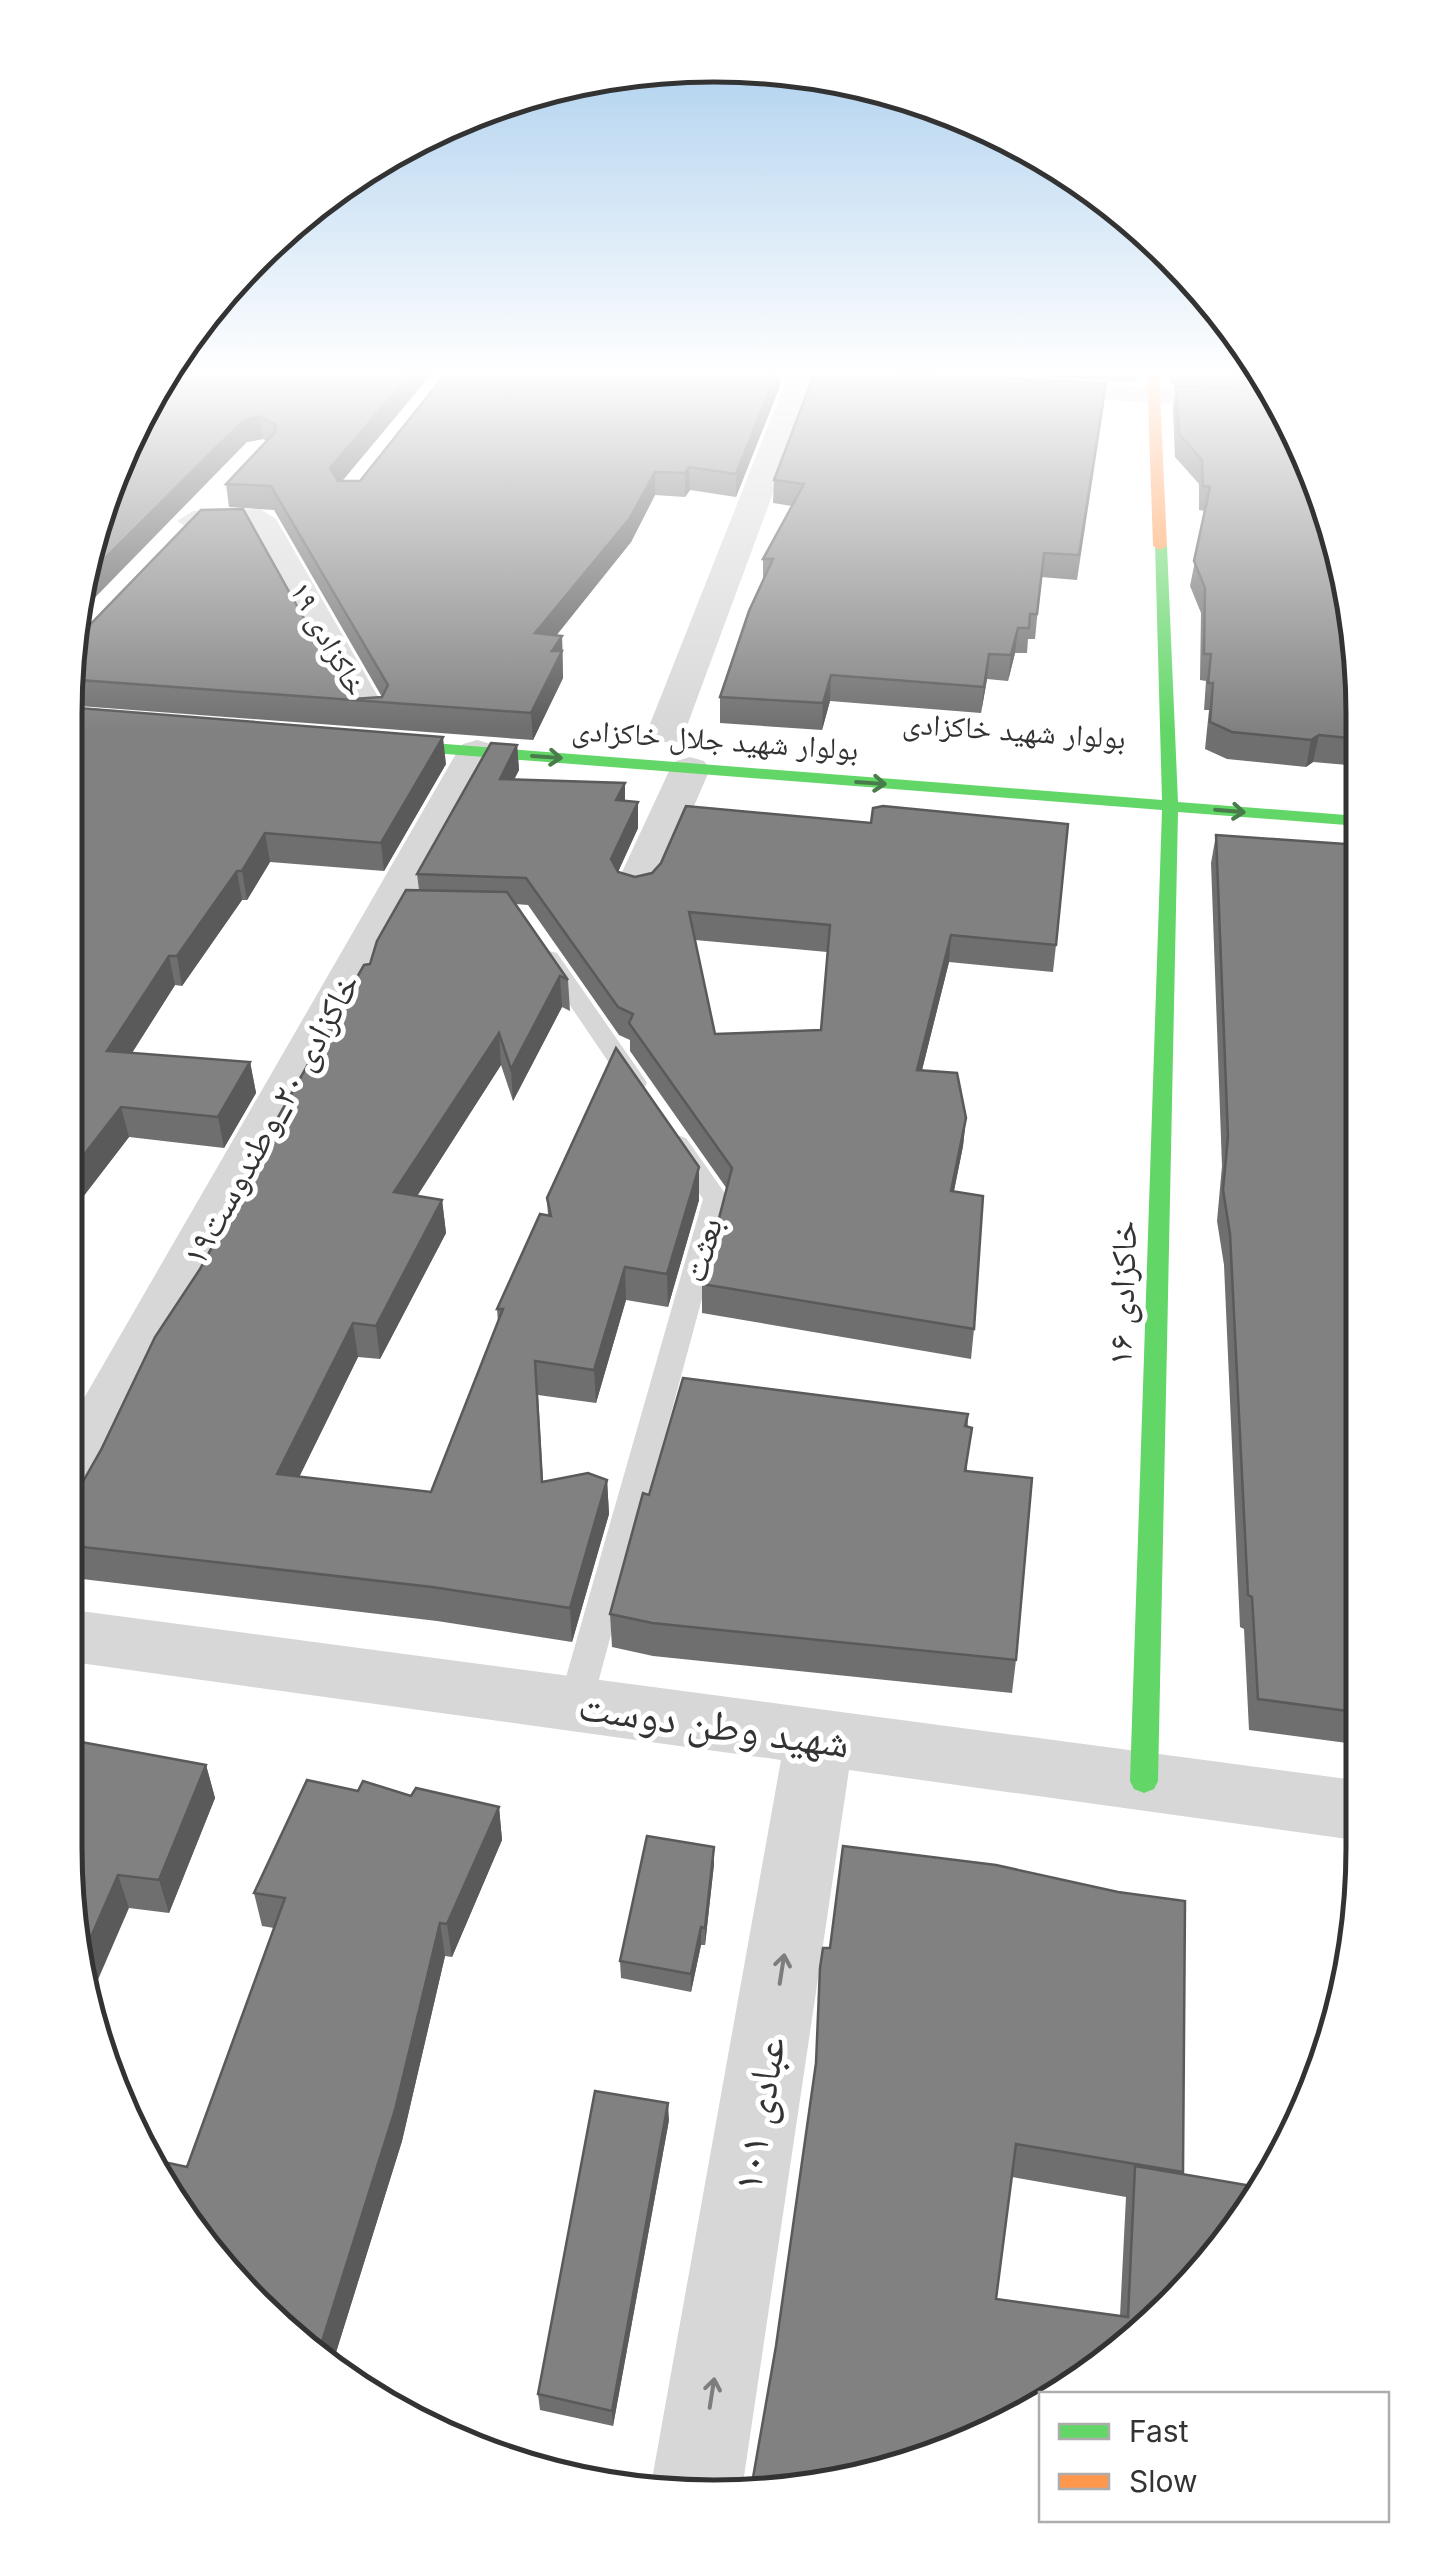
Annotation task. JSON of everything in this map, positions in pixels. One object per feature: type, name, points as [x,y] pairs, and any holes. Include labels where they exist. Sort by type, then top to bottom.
[{"type":"street","points":[[637,887],[671,743],[761,491]]},
{"type":"street","name":"خاکزادی ۱۶","points":[[1144,1782],[1170,806],[1158,491]]},
{"type":"street","points":[[166,550],[220,493]]},
{"type":"street","name":"خاکزادی ۱۹","points":[[193,521],[260,519],[379,715]]},
{"type":"street","points":[[332,711],[379,715]]},
{"type":"street","name":"بولوار شهید جلال خاکزادی","points":[[340,741],[477,752],[671,743],[1170,806],[1346,820]]},
{"type":"street","name":"خاکزادی ۲۰_وطندوست۱۹","points":[[82,1459],[406,911],[477,752]]},
{"type":"street","name":"شهید وطن دوست","points":[[82,1638],[1346,1809]]},
{"type":"street","name":"عبادی ۱۰۱","points":[[698,2479],[820,1738]]},
{"type":"lane","name":"بعثت","points":[[528,928],[716,1199],[575,1704]]},
{"type":"building","points":[[124,491],[173,491],[102,561]]},
{"type":"building","points":[[274,491],[645,491],[630,518],[535,633],[562,636],[552,651],[562,651],[531,713],[84,680],[89,626],[201,510],[243,509],[344,690],[353,699],[382,697],[388,685]]},
{"type":"building","points":[[800,491],[1089,491],[1079,555],[1044,553],[1037,614],[1030,614],[1029,628],[1018,628],[1011,655],[989,654],[984,687],[831,675],[823,703],[720,697],[749,611],[773,559],[763,559]]},
{"type":"building","points":[[1209,491],[1305,491],[1325,551],[1341,632],[1346,738],[1319,735],[1311,740],[1232,732],[1210,722],[1213,683],[1208,683],[1211,654],[1204,654],[1205,588],[1194,561]]},
{"type":"building","points":[[82,708],[443,737],[381,843],[265,833],[242,871],[237,871],[177,956],[169,956],[107,1051],[250,1062],[218,1117],[121,1107],[82,1157]]},
{"type":"building","points":[[491,743],[517,745],[500,779],[625,783],[616,800],[638,802],[611,859],[618,872],[635,877],[652,873],[661,863],[686,806],[871,823],[873,808],[883,806],[1068,824],[1056,945],[951,935],[917,1070],[957,1073],[966,1118],[951,1191],[983,1196],[974,1329],[702,1284],[732,1168],[629,1023],[633,1014],[618,1007],[526,878],[417,874]],"holes":[[[689,912],[830,925],[821,1030],[715,1034]]]},
{"type":"building","points":[[1216,835],[1346,844],[1346,1711],[1258,1699],[1252,1597],[1248,1595],[1230,1234],[1223,1190],[1228,1136]]},
{"type":"building","points":[[406,890],[507,892],[568,980],[560,976],[511,1069],[499,1033],[394,1192],[442,1200],[376,1326],[353,1323],[277,1474],[431,1492],[503,1309],[497,1309],[540,1214],[551,1216],[547,1198],[616,1048],[699,1167],[667,1274],[625,1267],[594,1370],[535,1361],[542,1482],[588,1473],[607,1480],[570,1608],[432,1587],[82,1547],[82,1483],[155,1337],[200,1269],[280,1122],[276,1121],[364,965],[370,964],[377,941]]},
{"type":"building","points":[[683,1378],[968,1414],[965,1426],[972,1428],[965,1471],[1032,1478],[1016,1660],[652,1623],[610,1614],[643,1493],[649,1495]]},
{"type":"building","points":[[82,1742],[206,1765],[159,1880],[118,1875],[90,1940],[82,1848]]},
{"type":"building","points":[[307,1780],[358,1791],[363,1781],[411,1796],[416,1788],[499,1807],[447,1924],[440,1923],[395,2110],[322,2342],[239,2264],[166,2162],[187,2167],[285,1898],[254,1893]]},
{"type":"building","points":[[647,1836],[714,1847],[705,1928],[701,1927],[691,1974],[620,1961]]},
{"type":"building","points":[[843,1846],[996,1865],[1118,1892],[1185,1901],[1183,2172],[1016,2144],[996,2299],[1128,2317],[1135,2166],[1249,2185],[1190,2264],[1131,2323],[1030,2395],[918,2446],[838,2467],[753,2478],[816,2063],[820,1968],[823,1948],[830,1948]]},
{"type":"building","points":[[595,2091],[668,2103],[612,2411],[538,2394]]},
{"type":"traffic: fast","points":[[1144,1781],[1170,806],[1160,546]]},
{"type":"traffic: fast","points":[[368,743],[1346,820]]},
{"type":"traffic: slow","points":[[1158,491],[1160,546]]}]
